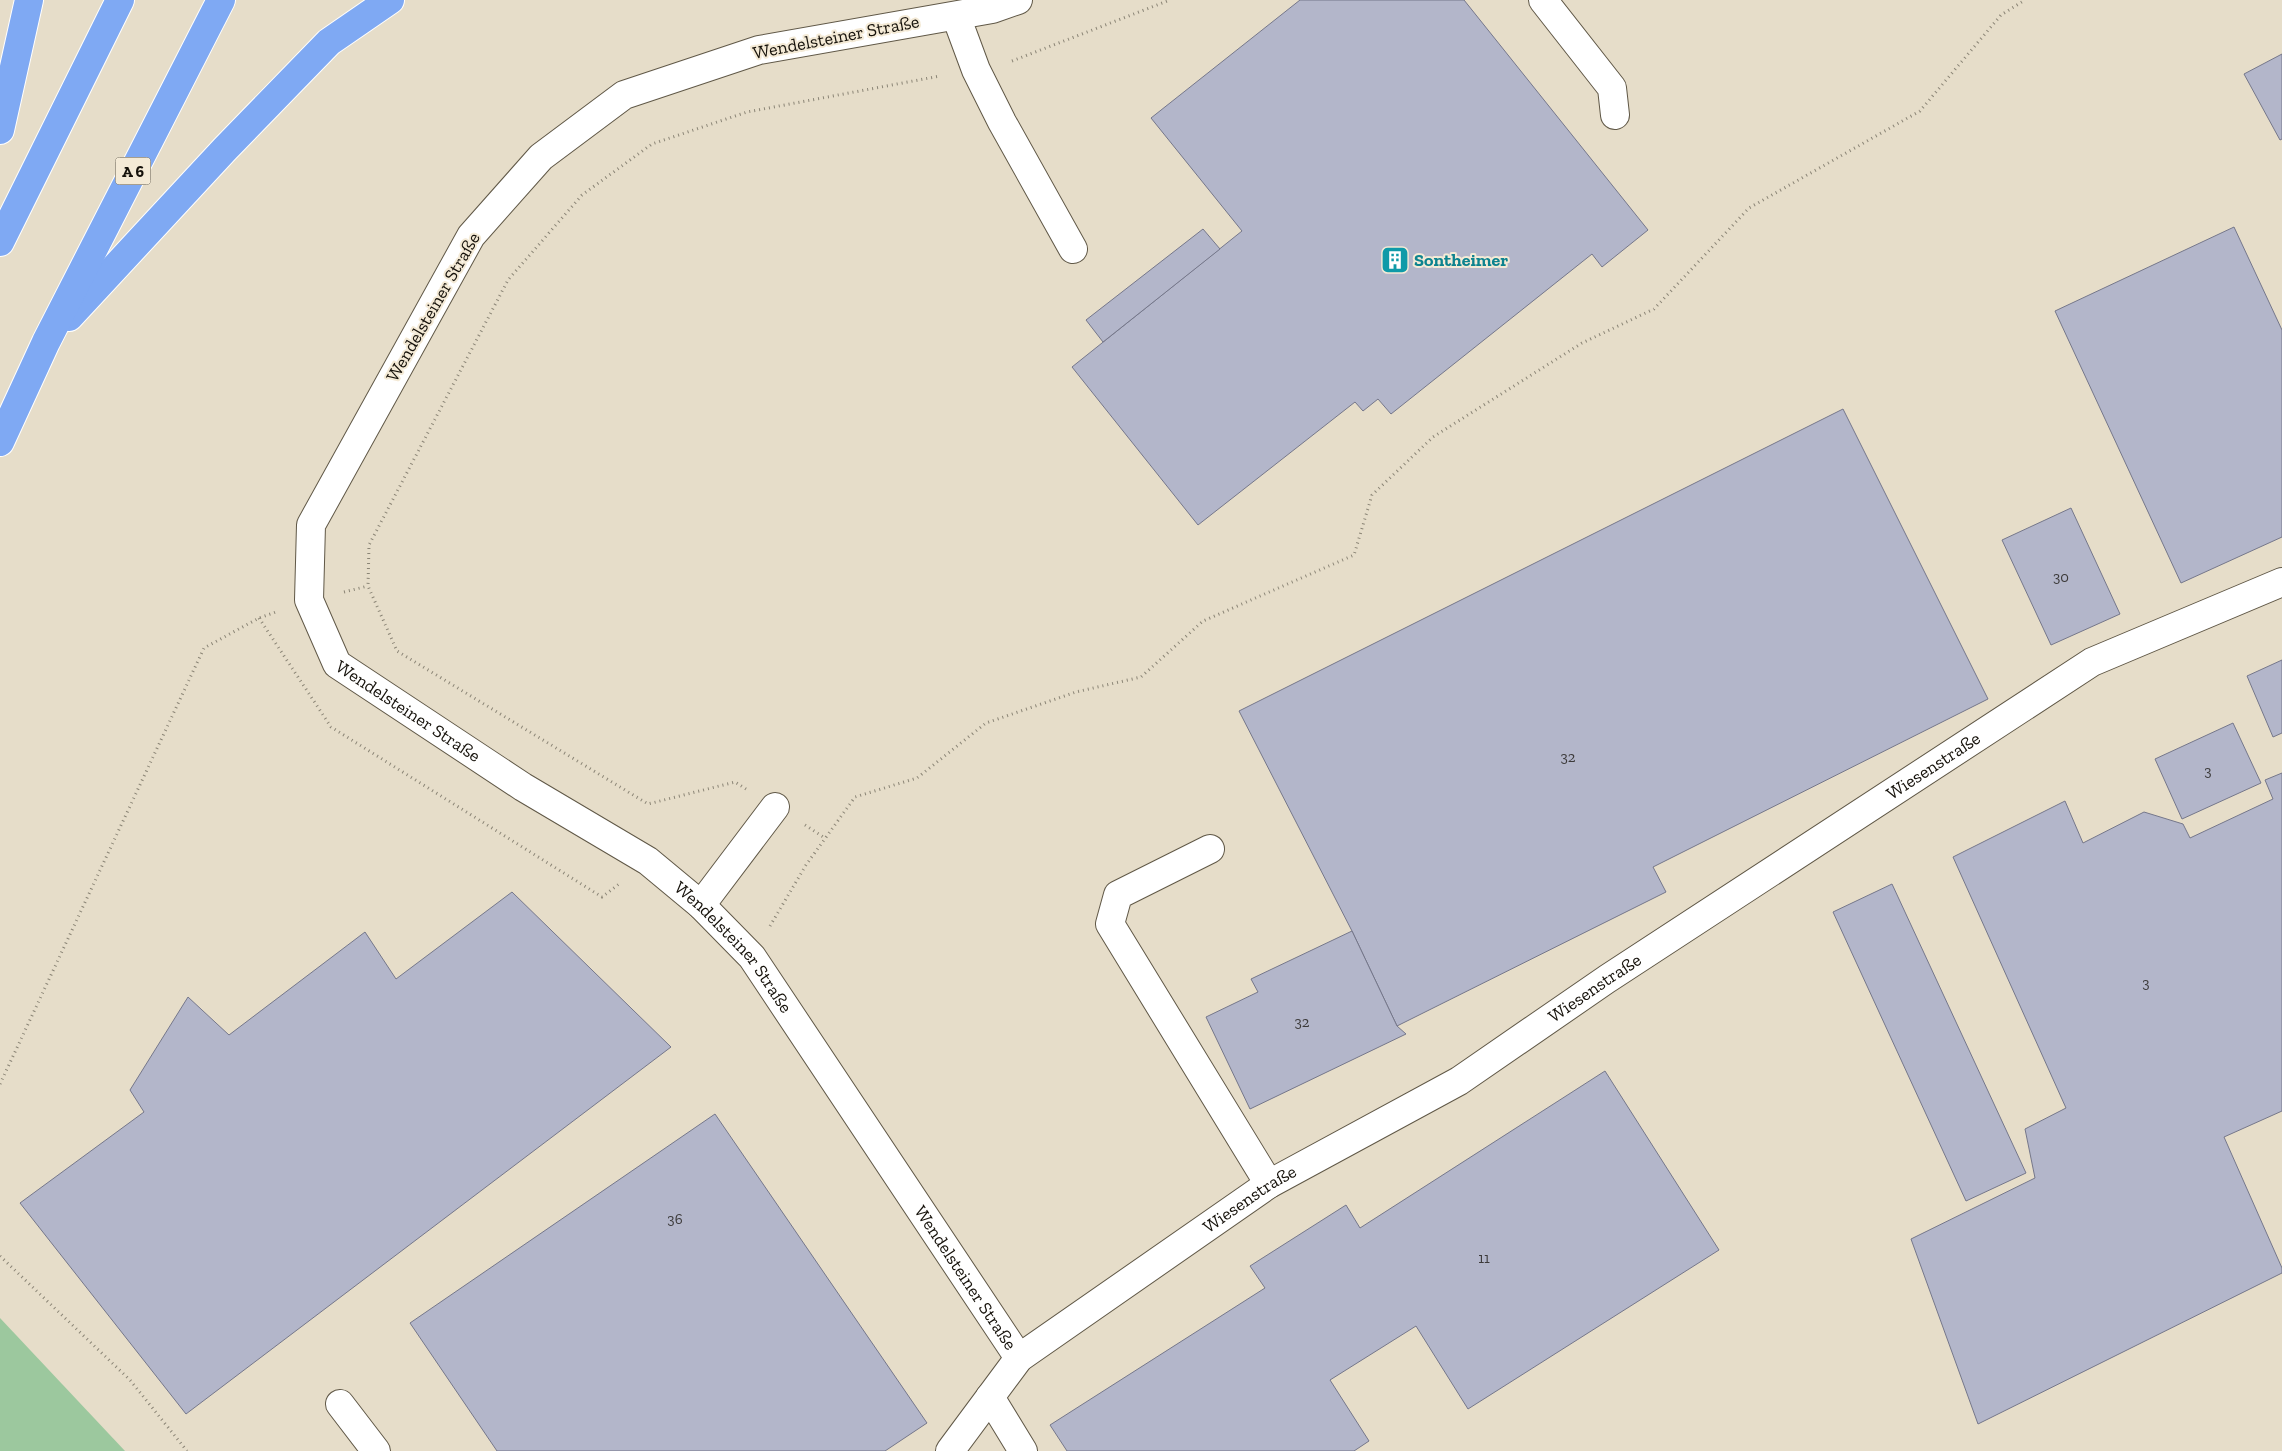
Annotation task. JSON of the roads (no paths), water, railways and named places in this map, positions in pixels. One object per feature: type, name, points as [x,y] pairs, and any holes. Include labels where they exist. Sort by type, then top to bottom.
[{"type":"highway","points":[[0,130],[28,0]]},
{"type":"highway","points":[[0,242],[120,0]]},
{"type":"highway","name":"A 6","points":[[0,442],[46,342],[221,0]]},
{"type":"highway","points":[[46,342],[225,148],[329,42],[390,0]]},
{"type":"street","name":"Wendelsteiner Straße","points":[[1018,0],[992,9],[956,16],[759,50],[624,95],[541,157],[470,236],[311,525],[309,600],[337,664],[522,787],[648,861],[701,905],[752,957],[1019,1358]]},
{"type":"street","points":[[1543,0],[1612,88],[1615,115]]},
{"type":"street","points":[[956,16],[976,70],[1002,122],[1073,250]]},
{"type":"street","name":"Wiesenstraße","points":[[950,1451],[1019,1358],[1270,1184],[1459,1081],[1607,979],[2092,662],[2282,582]]},
{"type":"street","points":[[701,905],[775,807]]},
{"type":"street","points":[[1210,849],[1118,895],[1110,924],[1270,1184]]},
{"type":"street","points":[[990,1397],[1023,1451]]},
{"type":"street","points":[[340,1404],[376,1451]]},
{"type":"place","name":"Sontheimer","points":[[1395,260]]}]
